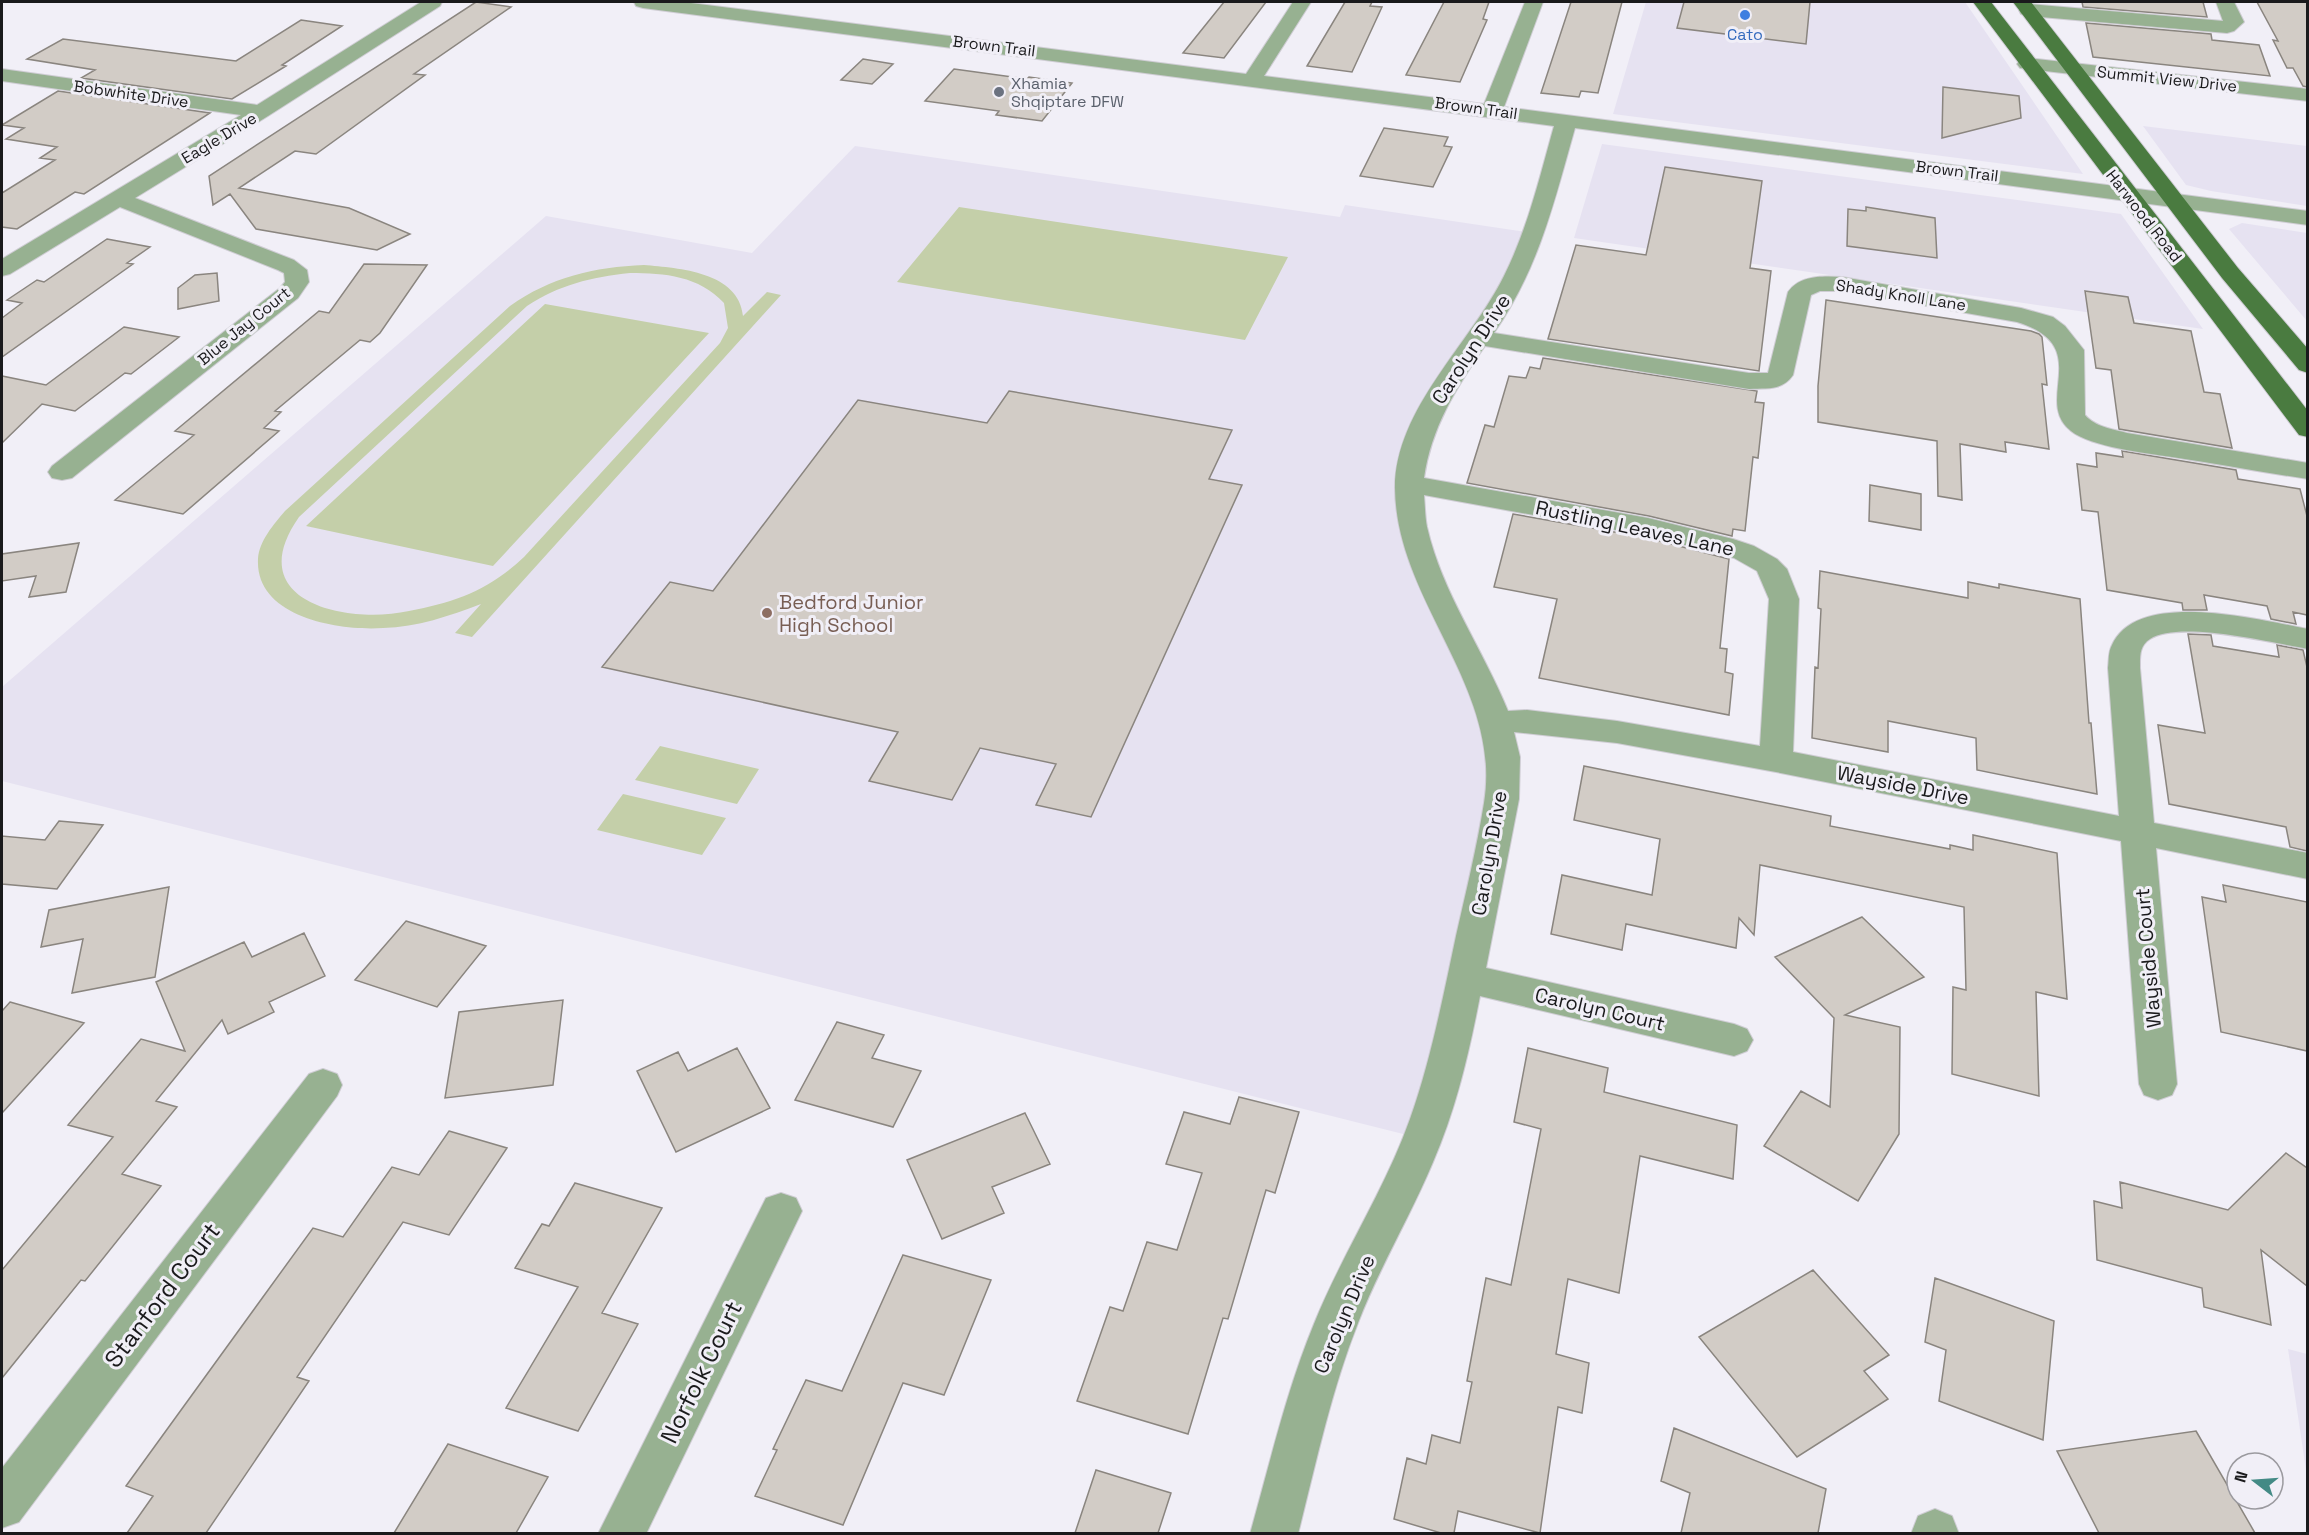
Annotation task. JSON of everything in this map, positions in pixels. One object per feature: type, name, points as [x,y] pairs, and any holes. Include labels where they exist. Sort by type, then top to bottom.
[{"type":"main road","name":"Harwood Road","points":[[1982,2],[2307,429]]},
{"type":"main road","name":"Harwood Road","points":[[2025,6],[2230,273],[2307,365]]},
{"type":"street","name":"Eagle Drive","points":[[2,269],[261,112],[433,2]]},
{"type":"street","name":"Brown Trail","points":[[643,2],[1252,79],[2307,218]]},
{"type":"street","points":[[773,20],[794,2]]},
{"type":"street","points":[[1252,79],[1302,2]]},
{"type":"street","points":[[1492,111],[1534,2]]},
{"type":"street","points":[[2025,6],[2227,27],[2234,22],[2225,2]]},
{"type":"street","name":"Summit View Drive","points":[[2027,64],[2307,94]]},
{"type":"street","name":"Bobwhite Drive","points":[[2,75],[261,112]]},
{"type":"street","name":"Carolyn Drive","points":[[1274,1533],[1312,1390],[1337,1320],[1423,1139],[1450,1056],[1503,794],[1502,746],[1496,722],[1470,655],[1425,572],[1413,537],[1409,484],[1419,439],[1434,402],[1496,315],[1517,275],[1533,233],[1566,121]]},
{"type":"street","name":"Blue Jay Court","points":[[62,472],[289,293],[297,282],[295,270],[286,265],[119,199]]},
{"type":"street","name":"Shady Knoll Lane","points":[[1479,338],[1749,381],[1776,380],[1780,375],[1800,292],[1806,286],[1822,283],[1842,284],[2021,315],[2044,322],[2056,331],[2071,350],[2072,416],[2088,431],[2124,441],[2307,471]]},
{"type":"street","name":"Rustling Leaves Lane","points":[[1409,484],[1680,535],[1733,548],[1767,565],[1772,569],[1784,599],[1776,760]]},
{"type":"street","name":"Wayside Court","points":[[2158,1084],[2124,668],[2127,644],[2139,632],[2180,621],[2225,625],[2307,639]]},
{"type":"street","name":"Wayside Drive","points":[[1496,722],[1527,721],[1617,732],[1776,760],[2307,866]]},
{"type":"street","name":"Carolyn Court","points":[[1466,978],[1734,1040]]},
{"type":"street","name":"Stanford Court","points":[[2,1505],[323,1085]]},
{"type":"street","name":"Norfolk Court","points":[[621,1533],[782,1211]]},
{"type":"shaded area","points":[[1646,2],[1965,2],[2083,174],[1613,114]]},
{"type":"shaded area","points":[[2143,126],[2307,146],[2307,206],[2186,185]]},
{"type":"shaded area","points":[[1602,144],[2121,214],[2203,329],[1574,238]]},
{"type":"shaded area","name":"Bedford Junior High School","points":[[855,146],[1340,217],[1345,205],[1533,233],[1434,401],[1409,484],[1501,746],[1423,1139],[2,781],[2,687],[546,216],[752,253]]},
{"type":"shaded area","points":[[2242,223],[2307,233],[2307,321],[2229,229]]},
{"type":"shaded area","points":[[2288,1349],[2307,1354],[2307,1477]]},
{"type":"green space","points":[[959,207],[1288,257],[1245,340],[897,282]]},
{"type":"green space","points":[[626,266],[658,266],[705,275],[731,290],[739,301],[743,316],[767,292],[781,295],[472,637],[455,633],[481,604],[421,623],[365,628],[345,627],[303,617],[285,608],[270,595],[261,579],[259,552],[268,533],[285,511],[510,306],[541,288],[574,275]],"holes":[[[643,273],[669,275],[704,287],[724,303],[728,328],[720,343],[524,557],[498,578],[471,593],[457,599],[409,611],[357,614],[331,610],[308,601],[291,587],[282,569],[284,546],[299,517],[527,306],[563,287],[576,283],[616,275]]]},
{"type":"green space","points":[[545,304],[709,333],[493,566],[306,526]]},
{"type":"green space","points":[[660,746],[759,769],[737,804],[635,780]]},
{"type":"green space","points":[[623,794],[726,818],[702,855],[597,830]]},
{"type":"building","points":[[476,2],[511,7],[414,74],[425,75],[316,154],[295,151],[239,188],[349,208],[410,234],[377,250],[256,229],[230,194],[213,205],[209,176]]},
{"type":"building","points":[[1224,2],[1266,2],[1224,58],[1183,53]]},
{"type":"building","points":[[1345,2],[1372,2],[1370,6],[1382,7],[1352,72],[1307,66]]},
{"type":"building","points":[[1444,2],[1489,2],[1483,19],[1487,20],[1460,82],[1406,75]]},
{"type":"building","points":[[1571,2],[1622,2],[1598,93],[1581,91],[1579,97],[1541,93]]},
{"type":"building","name":"Cato","points":[[1684,2],[1810,2],[1806,44],[1677,28]]},
{"type":"building","points":[[2082,2],[2203,2],[2207,17],[2083,7]]},
{"type":"building","points":[[2257,2],[2307,2],[2307,87],[2303,86],[2293,68],[2287,68],[2273,40],[2278,41]]},
{"type":"building","points":[[301,20],[342,26],[282,65],[286,66],[232,99],[81,78],[95,70],[27,59],[63,39],[236,61]]},
{"type":"building","points":[[2086,23],[2211,34],[2212,40],[2259,45],[2270,76],[2093,57]]},
{"type":"building","points":[[863,59],[893,64],[872,84],[841,80]]},
{"type":"building","name":"Xhamia Shqiptare DFW","points":[[954,69],[1072,83],[1042,121],[996,115],[999,111],[925,101]]},
{"type":"building","points":[[1943,87],[2019,96],[2021,118],[1942,138]]},
{"type":"building","points":[[58,91],[210,113],[84,194],[75,192],[17,229],[2,227],[2,193],[55,160],[40,158],[57,147],[6,139],[24,128],[2,125]]},
{"type":"building","points":[[1384,128],[1448,137],[1444,146],[1452,147],[1433,187],[1360,176]]},
{"type":"building","points":[[1665,167],[1762,181],[1750,268],[1771,271],[1759,371],[1548,339],[1576,245],[1646,255]]},
{"type":"building","points":[[1866,207],[1935,218],[1937,258],[1847,246],[1848,209],[1866,211]]},
{"type":"building","points":[[107,239],[150,247],[127,263],[133,264],[2,357],[2,318],[22,303],[7,300],[37,280],[44,282]]},
{"type":"building","points":[[364,264],[427,265],[380,333],[370,342],[360,340],[275,411],[281,412],[264,428],[279,431],[183,514],[115,500],[194,435],[175,431],[319,311],[329,313]]},
{"type":"building","points":[[217,273],[219,301],[178,309],[178,288],[195,275]]},
{"type":"building","points":[[2085,291],[2128,297],[2134,323],[2191,331],[2204,392],[2220,394],[2232,448],[2119,429],[2111,370],[2096,368]]},
{"type":"building","points":[[1826,300],[2039,334],[2042,337],[2047,385],[2042,384],[2049,449],[2005,442],[2006,452],[1960,444],[1962,500],[1938,496],[1937,441],[1818,422],[1818,386]]},
{"type":"building","points":[[124,327],[179,337],[131,374],[125,373],[75,411],[42,404],[2,443],[2,376],[46,385]]},
{"type":"building","points":[[1543,358],[1757,391],[1755,402],[1764,403],[1758,458],[1753,457],[1745,531],[1733,529],[1732,536],[1649,516],[1467,483],[1485,425],[1494,427],[1509,376],[1526,378],[1530,367],[1540,369]]},
{"type":"building","points":[[1009,391],[1232,430],[1209,479],[1242,485],[1091,817],[1036,805],[1056,764],[980,748],[952,800],[869,781],[898,732],[602,667],[670,582],[713,591],[858,400],[987,423]]},
{"type":"building","points":[[2122,451],[2236,470],[2238,479],[2300,489],[2307,516],[2307,615],[2293,612],[2296,624],[2271,619],[2267,606],[2204,595],[2207,610],[2183,610],[2182,603],[2107,590],[2098,512],[2082,510],[2077,464],[2097,467],[2096,453],[2123,457]]},
{"type":"building","points":[[1870,485],[1921,494],[1921,530],[1869,521]]},
{"type":"building","points":[[1513,514],[1648,538],[1729,559],[1720,648],[1727,649],[1725,672],[1733,674],[1729,715],[1539,678],[1557,599],[1494,587]]},
{"type":"building","points":[[79,543],[66,592],[29,597],[36,576],[2,581],[2,554]]},
{"type":"building","points":[[1820,571],[1968,598],[1968,582],[1999,588],[1999,584],[2080,599],[2089,723],[2091,723],[2097,794],[1977,770],[1976,738],[1888,721],[1888,752],[1812,738],[1815,667],[1818,668],[1821,609],[1818,608]]},
{"type":"building","points":[[2188,634],[2211,635],[2213,646],[2279,657],[2277,645],[2303,650],[2307,667],[2307,851],[2290,847],[2286,827],[2169,804],[2158,725],[2205,733]]},
{"type":"building","points":[[1584,766],[1831,816],[1830,826],[1950,849],[1950,845],[1973,850],[1973,835],[2057,853],[2067,999],[2036,992],[2039,1096],[1952,1074],[1953,987],[1966,990],[1964,907],[1760,865],[1754,935],[1739,918],[1736,948],[1626,924],[1622,950],[1551,934],[1562,875],[1652,895],[1660,839],[1574,820]]},
{"type":"building","points":[[59,821],[103,825],[57,889],[2,884],[2,836],[45,840]]},
{"type":"building","points":[[2223,885],[2307,902],[2307,1051],[2221,1032],[2202,897],[2226,902]]},
{"type":"building","points":[[169,887],[155,977],[72,993],[83,939],[41,947],[49,910]]},
{"type":"building","points":[[1862,917],[1924,977],[1845,1015],[1900,1027],[1899,1134],[1858,1201],[1764,1146],[1801,1091],[1830,1107],[1834,1018],[1775,957]]},
{"type":"building","points":[[406,921],[486,946],[437,1007],[355,980]]},
{"type":"building","points":[[304,933],[325,976],[269,1002],[274,1012],[228,1034],[222,1020],[156,1101],[177,1107],[122,1174],[161,1186],[85,1281],[81,1280],[2,1378],[2,1270],[113,1137],[68,1125],[141,1039],[185,1051],[156,982],[244,942],[252,957]]},
{"type":"building","points":[[563,1000],[553,1085],[445,1098],[459,1012]]},
{"type":"building","points":[[10,1002],[84,1023],[2,1113],[2,1011]]},
{"type":"building","points":[[837,1022],[884,1035],[872,1058],[921,1071],[893,1127],[795,1100]]},
{"type":"building","points":[[737,1048],[770,1108],[676,1152],[637,1071],[678,1052],[688,1071]]},
{"type":"building","points":[[1528,1048],[1608,1068],[1604,1092],[1737,1125],[1733,1179],[1640,1156],[1619,1293],[1568,1279],[1556,1354],[1589,1363],[1582,1413],[1558,1407],[1540,1533],[1458,1511],[1454,1533],[1441,1533],[1394,1519],[1407,1458],[1426,1464],[1432,1435],[1460,1443],[1472,1382],[1467,1381],[1486,1278],[1511,1285],[1541,1129],[1514,1122]]},
{"type":"building","points":[[1239,1097],[1299,1112],[1275,1193],[1266,1190],[1228,1319],[1223,1318],[1188,1434],[1077,1401],[1110,1307],[1123,1311],[1147,1242],[1177,1250],[1202,1173],[1166,1164],[1184,1112],[1230,1124]]},
{"type":"building","points":[[1025,1113],[1050,1164],[992,1187],[1004,1213],[942,1239],[907,1160]]},
{"type":"building","points":[[449,1131],[507,1148],[449,1235],[403,1222],[297,1377],[309,1381],[206,1533],[127,1533],[153,1496],[126,1486],[313,1228],[343,1237],[392,1167],[419,1175]]},
{"type":"building","points":[[2286,1153],[2307,1168],[2307,1286],[2261,1250],[2271,1325],[2204,1307],[2202,1288],[2097,1260],[2094,1201],[2122,1208],[2120,1182],[2228,1210]]},
{"type":"building","points":[[575,1183],[662,1208],[602,1313],[638,1324],[578,1431],[506,1408],[578,1287],[515,1268],[542,1224],[549,1226]]},
{"type":"building","points":[[903,1255],[991,1280],[944,1395],[903,1383],[843,1525],[755,1496],[777,1450],[773,1449],[806,1380],[842,1391]]},
{"type":"building","points":[[1813,1270],[1889,1355],[1864,1371],[1888,1399],[1797,1457],[1699,1337]]},
{"type":"building","points":[[1935,1278],[2054,1321],[2043,1440],[1939,1401],[1946,1350],[1925,1342]]},
{"type":"building","points":[[1674,1428],[1826,1489],[1818,1533],[1681,1533],[1690,1493],[1661,1481]]},
{"type":"building","points":[[2196,1431],[2225,1481],[2225,1511],[2242,1511],[2255,1533],[2099,1533],[2057,1451]]},
{"type":"building","points":[[448,1444],[548,1477],[516,1533],[394,1533]]},
{"type":"building","points":[[1096,1470],[1171,1493],[1158,1533],[1075,1533]]},
{"type":"place","name":"Cato","points":[[1745,15]]},
{"type":"place","name":"Xhamia Shqiptare DFW","points":[[999,92]]},
{"type":"place","name":"Bedford Junior High School","points":[[767,613]]}]
